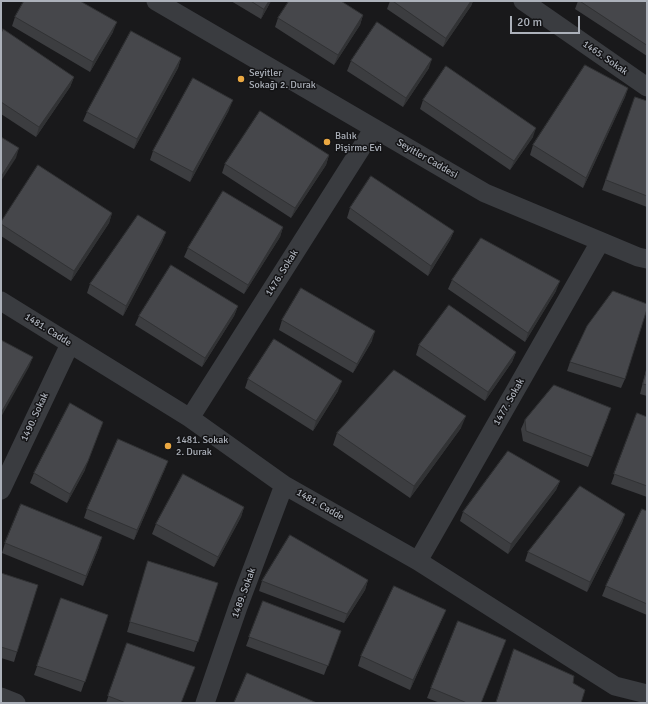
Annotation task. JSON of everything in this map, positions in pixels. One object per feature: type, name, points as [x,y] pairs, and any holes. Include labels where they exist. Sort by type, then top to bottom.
[{"type":"street","name":"Seyitler Caddesi","points":[[156,1],[485,193],[600,242],[647,259]]},
{"type":"street","name":"1465. Sokak","points":[[523,1],[647,87]]},
{"type":"street","name":"1476. Sokak","points":[[190,418],[374,128]]},
{"type":"street","name":"1477. Sokak","points":[[418,561],[600,242]]},
{"type":"street","name":"1481. Cadde","points":[[1,301],[190,418],[284,485],[418,561],[615,686],[647,694]]},
{"type":"street","name":"1490. Sokak","points":[[1,490],[70,344]]},
{"type":"street","name":"1489. Sokak","points":[[205,703],[238,607],[284,485]]},
{"type":"street","points":[[1,697],[16,703]]},
{"type":"building","points":[[24,1],[80,1],[117,22],[93,62],[15,17]]},
{"type":"building","points":[[251,1],[269,1],[264,9]]},
{"type":"building","points":[[289,1],[341,1],[363,15],[338,55],[278,18]]},
{"type":"building","points":[[393,1],[471,1],[446,38]]},
{"type":"building","points":[[580,1],[647,1],[647,45]]},
{"type":"building","points":[[377,22],[432,59],[406,98],[351,61]]},
{"type":"building","points":[[3,29],[74,77],[39,127],[1,102],[1,34]]},
{"type":"building","points":[[131,31],[181,58],[137,139],[87,112]]},
{"type":"building","points":[[585,65],[628,88],[586,178],[533,145]]},
{"type":"building","points":[[446,66],[536,128],[514,161],[423,100]]},
{"type":"building","points":[[193,78],[233,100],[193,172],[153,151]]},
{"type":"building","points":[[635,97],[647,101],[647,196],[606,180]]},
{"type":"building","points":[[260,111],[329,155],[295,208],[225,164]]},
{"type":"building","points":[[1,137],[19,148],[1,177]]},
{"type":"building","points":[[38,165],[112,213],[74,271],[1,224]]},
{"type":"building","points":[[371,176],[454,231],[431,266],[350,208]]},
{"type":"building","points":[[223,191],[283,227],[248,285],[188,248]]},
{"type":"building","points":[[138,215],[166,232],[126,306],[90,284]]},
{"type":"building","points":[[481,238],[560,281],[528,333],[452,280]]},
{"type":"building","points":[[171,265],[238,306],[205,358],[139,316]]},
{"type":"building","points":[[301,288],[375,331],[357,364],[282,320]]},
{"type":"building","points":[[613,291],[647,304],[647,309],[625,379],[570,362],[587,326]]},
{"type":"building","points":[[449,305],[516,352],[488,392],[419,345]]},
{"type":"building","points":[[274,339],[342,381],[316,421],[248,379]]},
{"type":"building","points":[[1,340],[33,357],[1,413]]},
{"type":"building","points":[[394,370],[466,416],[414,486],[337,433]]},
{"type":"building","points":[[647,370],[647,385],[643,384]]},
{"type":"building","points":[[554,385],[611,408],[592,457],[526,431],[525,420]]},
{"type":"building","points":[[70,403],[103,422],[88,461],[70,494],[34,473]]},
{"type":"building","points":[[637,413],[647,417],[647,486],[614,474]]},
{"type":"building","points":[[118,439],[168,461],[137,530],[87,509]]},
{"type":"building","points":[[508,451],[560,481],[511,544],[463,512]]},
{"type":"building","points":[[183,474],[244,507],[218,557],[156,524]]},
{"type":"building","points":[[580,486],[625,514],[590,582],[528,552]]},
{"type":"building","points":[[21,504],[102,537],[86,576],[5,543]]},
{"type":"building","points":[[642,509],[647,511],[647,604],[606,586]]},
{"type":"building","points":[[290,535],[368,580],[347,614],[262,581]]},
{"type":"building","points":[[148,561],[218,583],[198,642],[130,622]]},
{"type":"building","points":[[1,573],[38,585],[17,652],[1,647]]},
{"type":"building","points":[[394,586],[446,610],[413,680],[361,656]]},
{"type":"building","points":[[61,598],[108,615],[85,682],[37,666]]},
{"type":"building","points":[[263,601],[341,631],[328,666],[249,637]]},
{"type":"building","points":[[458,621],[506,640],[481,703],[467,703],[431,688]]},
{"type":"building","points":[[127,643],[195,667],[181,703],[126,703],[108,696]]},
{"type":"building","points":[[514,649],[574,676],[573,683],[585,690],[581,703],[496,703]]},
{"type":"building","points":[[247,673],[317,703],[234,703]]},
{"type":"place","name":"Seyitler Sokağı 2. Durak","points":[[241,79]]},
{"type":"place","name":"Balık Pişirme Evi","points":[[327,142]]},
{"type":"place","name":"1481. Sokak 2. Durak","points":[[168,446]]}]
